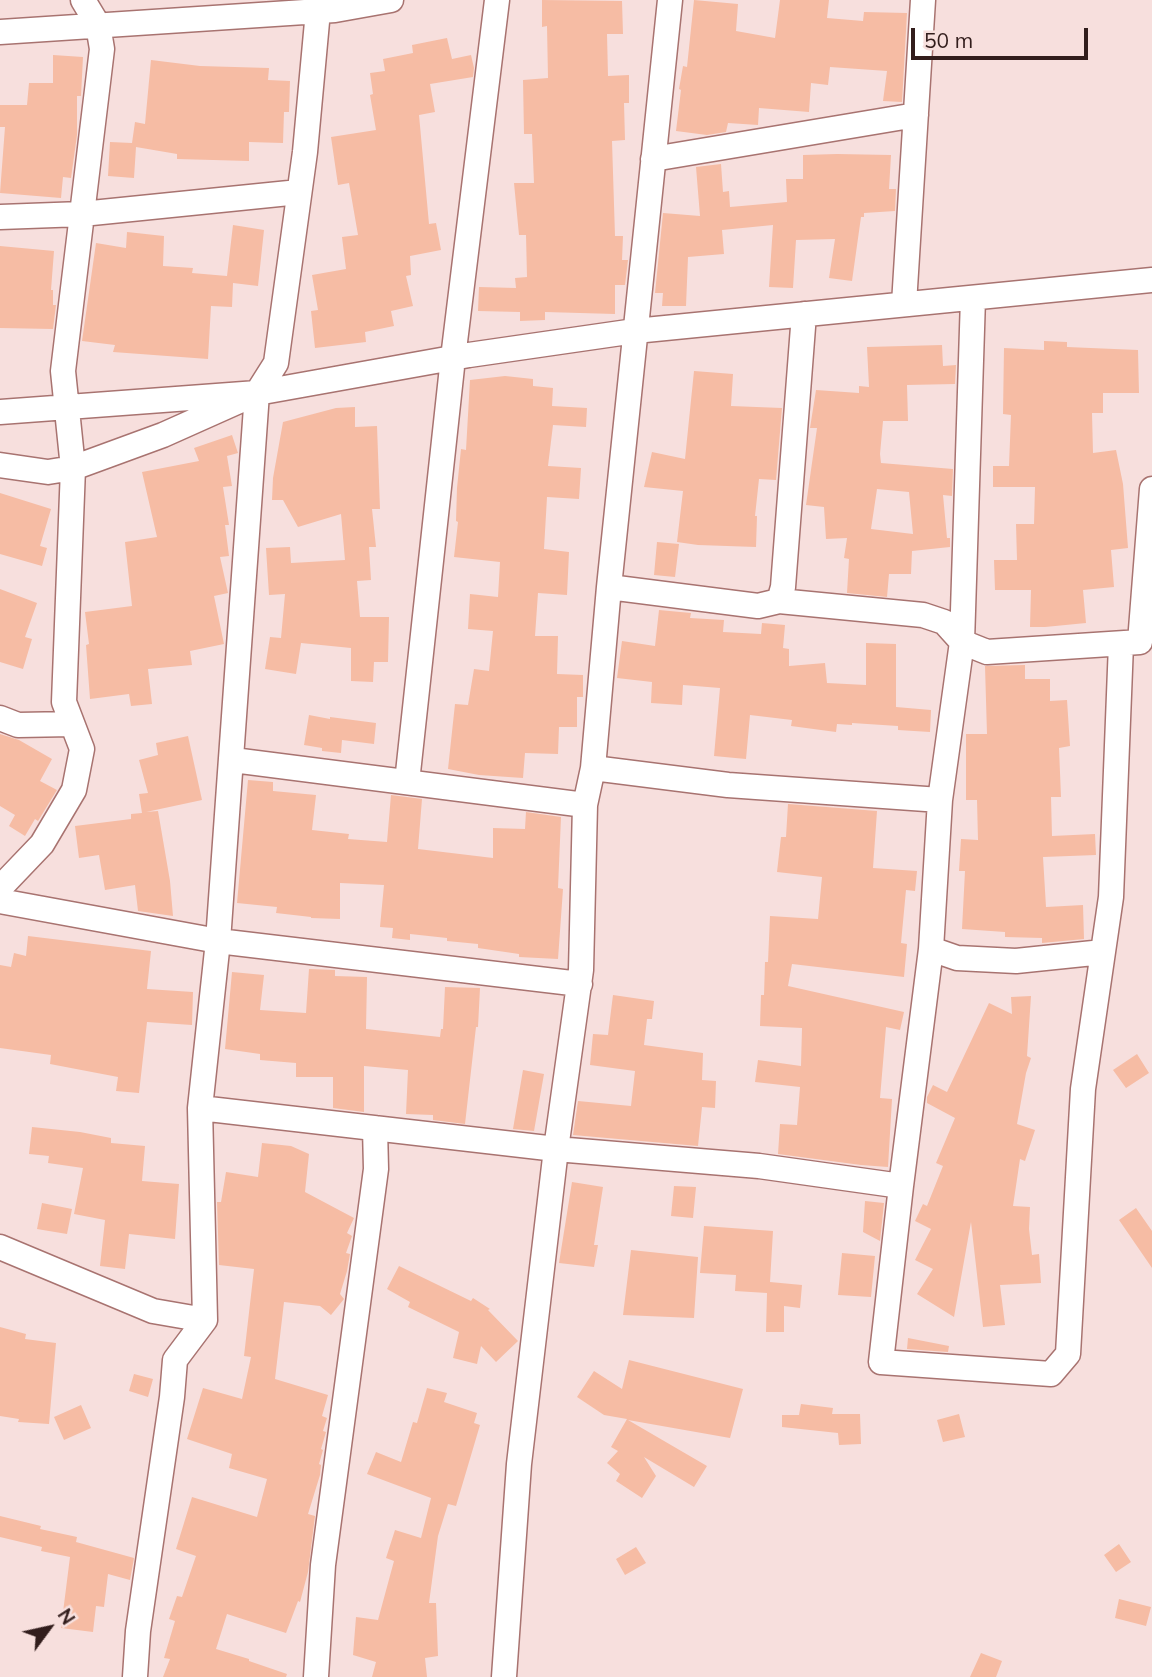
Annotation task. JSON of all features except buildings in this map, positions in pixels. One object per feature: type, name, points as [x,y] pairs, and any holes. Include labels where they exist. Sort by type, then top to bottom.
[{"type":"street","points":[[0,888],[42,844],[74,790],[82,749],[64,702],[73,468],[63,371],[102,49],[98,25],[83,0]]},
{"type":"street","points":[[0,32],[318,11],[391,0]]},
{"type":"street","points":[[407,782],[453,358],[497,0]]},
{"type":"street","points":[[503,1677],[519,1464],[556,1149],[580,984],[585,805],[593,768],[609,587],[670,0]]},
{"type":"street","points":[[904,304],[923,0]]},
{"type":"street","points":[[135,1677],[138,1631],[172,1397],[174,1360],[205,1320],[200,1108],[218,941],[233,760],[257,393],[276,363],[299,192],[318,11]]},
{"type":"street","points":[[653,159],[916,115]]},
{"type":"street","points":[[0,217],[82,214],[299,192]]},
{"type":"street","points":[[0,412],[257,393],[453,358],[635,331],[1152,279]]},
{"type":"street","points":[[973,298],[962,642],[940,800],[931,949],[881,1362],[1051,1374],[1068,1354],[1083,1088],[1111,897],[1152,489]]},
{"type":"street","points":[[779,601],[783,587],[804,314]]},
{"type":"street","points":[[0,465],[48,472],[73,468],[163,435],[257,393]]},
{"type":"street","points":[[609,587],[758,606],[779,601],[923,615],[944,622],[962,642],[987,652],[1138,643]]},
{"type":"street","points":[[0,718],[18,724],[72,724]]},
{"type":"street","points":[[233,760],[585,805]]},
{"type":"street","points":[[593,768],[728,785],[940,800]]},
{"type":"street","points":[[0,901],[218,941],[580,984]]},
{"type":"street","points":[[931,949],[957,958],[1016,961],[1103,952]]},
{"type":"street","points":[[200,1108],[556,1149],[759,1166],[901,1186]]},
{"type":"street","points":[[316,1677],[323,1564],[376,1169],[375,1128]]},
{"type":"street","points":[[0,1247],[153,1311],[205,1320]]}]
